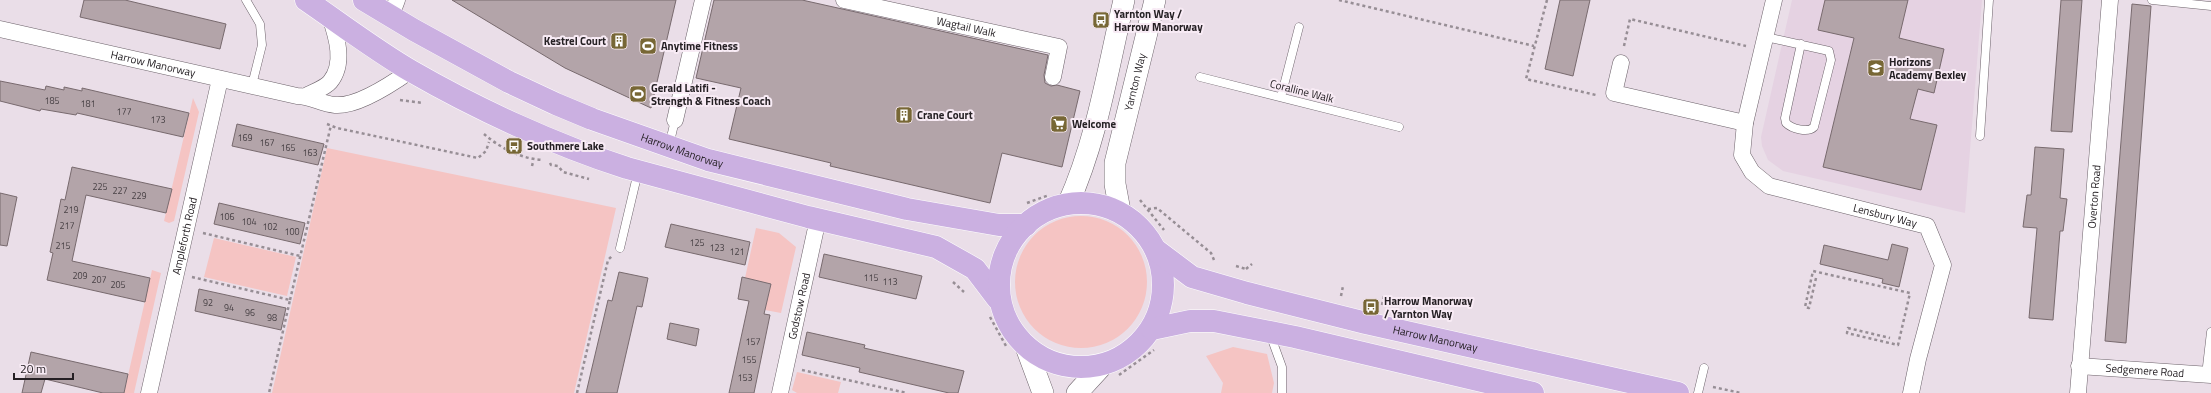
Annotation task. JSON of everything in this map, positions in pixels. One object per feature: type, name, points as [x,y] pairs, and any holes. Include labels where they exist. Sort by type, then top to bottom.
[{"type":"main road","points":[[306,0],[410,71],[526,130],[600,160],[818,219],[936,247],[975,269],[994,307],[1004,316],[1015,334],[1016,348],[1067,366],[1107,373],[1121,358],[1140,343],[1154,339],[1190,320],[1214,321],[1269,332],[1533,393]]},
{"type":"main road","name":"Harrow Manorway","points":[[364,0],[394,8],[510,82],[550,101],[592,119],[708,160],[900,208],[999,225],[1024,215]]},
{"type":"main road","points":[[994,307],[1004,255],[1014,238],[1024,215],[1039,215],[1060,199],[1089,204],[1120,212],[1137,223],[1156,250],[1162,271],[1163,292],[1154,339]]},
{"type":"main road","name":"Harrow Manorway","points":[[1156,250],[1192,276],[1247,293],[1366,324],[1678,393]]},
{"type":"street","points":[[675,120],[703,0]]},
{"type":"street","name":"Wagtail Walk","points":[[844,0],[1059,48],[1053,77]]},
{"type":"street","points":[[1060,199],[1079,179],[1090,144],[1124,0]]},
{"type":"street","name":"Yarnton Way","points":[[1120,212],[1115,184],[1115,163],[1155,0]]},
{"type":"street","name":"Lensbury Way","points":[[1774,0],[1746,123],[1742,155],[1752,172],[1768,186],[1926,226],[1943,265],[1918,359],[1911,393]]},
{"type":"street","name":"Overton Road","points":[[2078,393],[2110,0]]},
{"type":"street","points":[[306,96],[329,83],[336,72],[339,49],[330,17]]},
{"type":"street","name":"Harrow Manorway","points":[[0,29],[297,96],[306,96],[340,106],[367,97],[394,83],[410,71]]},
{"type":"street","points":[[1621,63],[1614,93],[1746,123]]},
{"type":"street","name":"Ampleforth Road","points":[[148,393],[220,79]]},
{"type":"street","name":"Godstow Road","points":[[780,393],[818,219]]},
{"type":"street","points":[[1016,348],[1043,393]]},
{"type":"street","name":"Sedgemere Road","points":[[2079,366],[2209,375]]},
{"type":"street","points":[[1077,393],[1107,373]]},
{"type":"lane","points":[[246,0],[260,24],[262,45],[252,86]]},
{"type":"lane","points":[[1980,136],[1989,0]]},
{"type":"lane","points":[[2152,0],[2211,6]]},
{"type":"lane","points":[[1281,97],[1299,27]]},
{"type":"lane","points":[[1764,43],[1801,44],[1826,49],[1829,51],[1831,55],[1814,127],[1811,130],[1789,126],[1786,123],[1785,118],[1801,44]]},
{"type":"lane","name":"Coralline Walk","points":[[1200,77],[1399,127]]},
{"type":"lane","points":[[669,147],[675,120]]},
{"type":"lane","points":[[620,248],[638,171]]},
{"type":"lane","points":[[1269,332],[1282,367],[1282,393]]},
{"type":"lane","points":[[2209,375],[2211,332]]},
{"type":"lane","points":[[1698,393],[1704,368]]},
{"type":"path","points":[[1339,0],[1534,46]]},
{"type":"path","points":[[1547,0],[1526,79],[1601,96],[1602,90],[1614,93]]},
{"type":"path","points":[[1621,63],[1630,19],[1764,43]]},
{"type":"path","points":[[367,97],[380,102],[396,100],[425,103]]},
{"type":"path","points":[[321,121],[331,125],[478,158],[486,151],[489,142]]},
{"type":"path","points":[[269,393],[331,125]]},
{"type":"path","points":[[532,166],[533,162]]},
{"type":"path","points":[[550,162],[552,166],[558,166],[563,172],[593,180]]},
{"type":"path","points":[[1024,215],[1044,198],[1060,199]]},
{"type":"path","points":[[1148,210],[1157,208],[1211,253],[1214,260]]},
{"type":"path","points":[[185,228],[300,256]]},
{"type":"path","points":[[578,393],[608,260],[620,248]]},
{"type":"path","points":[[1246,269],[1252,264]]},
{"type":"path","points":[[1816,278],[1809,308],[1805,307],[1813,270],[1910,293],[1898,345],[1847,333],[1848,328],[1890,338]]},
{"type":"path","points":[[175,273],[290,300]]},
{"type":"path","points":[[994,307],[1016,348]]},
{"type":"path","points":[[1107,373],[1154,339]]},
{"type":"path","points":[[786,366],[907,393]]},
{"type":"path","points":[[1720,388],[1741,393]]},
{"type":"shaded area","name":"Horizons Academy Bexley","points":[[1792,0],[1982,0],[1965,213],[1783,171],[1768,160],[1762,146],[1761,137]]},
{"type":"shaded area","points":[[193,98],[199,112],[174,221],[169,223],[164,221]]},
{"type":"shaded area","points":[[327,148],[616,208],[574,393],[272,393]]},
{"type":"shaded area","points":[[1088,216],[1100,218],[1112,223],[1128,235],[1140,251],[1145,263],[1147,282],[1145,301],[1140,313],[1128,329],[1112,341],[1100,346],[1074,348],[1062,346],[1050,341],[1034,329],[1022,313],[1017,301],[1015,275],[1017,263],[1022,251],[1034,235],[1050,223],[1062,218]]},
{"type":"shaded area","points":[[756,228],[779,233],[796,247],[781,313],[765,310],[771,284],[745,278]]},
{"type":"shaded area","points":[[214,238],[296,257],[287,296],[204,277]]},
{"type":"shaded area","points":[[152,270],[161,273],[134,393],[124,393]]},
{"type":"shaded area","points":[[1233,347],[1267,354],[1274,383],[1272,393],[1221,393],[1223,383],[1206,356]]},
{"type":"shaded area","points":[[797,372],[841,382],[838,393],[797,393],[792,390]]},
{"type":"building","points":[[84,0],[125,0],[226,24],[220,49],[80,17]]},
{"type":"building","name":"Kestrel Court","points":[[452,0],[676,0],[651,108],[565,68]]},
{"type":"building","name":"Crane Court","points":[[714,0],[802,0],[1048,55],[1044,75],[1045,83],[1051,86],[1057,85],[1080,91],[1062,167],[1002,153],[990,203],[830,166],[831,163],[729,139],[741,88],[696,78]]},
{"type":"building","points":[[1560,0],[1590,0],[1573,76],[1545,69]]},
{"type":"building","points":[[1825,0],[1908,0],[1899,38],[1944,49],[1934,93],[1918,89],[1910,119],[1937,125],[1921,190],[1823,167],[1854,38],[1818,30]]},
{"type":"building","points":[[2061,0],[2082,0],[2072,132],[2051,131]]},
{"type":"building","points":[[2132,4],[2151,6],[2126,343],[2105,341]]},
{"type":"building","points":[[0,81],[45,90],[46,86],[64,90],[64,87],[82,91],[82,88],[189,113],[183,137],[77,113],[76,115],[41,109],[40,111],[0,101]]},
{"type":"building","points":[[237,124],[324,144],[318,165],[232,146]]},
{"type":"building","points":[[2035,147],[2064,149],[2060,198],[2067,199],[2063,231],[2060,231],[2053,320],[2029,318],[2037,228],[2023,227],[2027,195],[2031,195]]},
{"type":"building","points":[[72,167],[172,189],[166,213],[86,195],[72,261],[150,278],[145,302],[47,280],[53,253],[50,252],[61,199],[65,200]]},
{"type":"building","points":[[0,193],[17,197],[7,246],[0,245]]},
{"type":"building","points":[[219,203],[305,223],[300,244],[214,224]]},
{"type":"building","points":[[671,224],[750,242],[745,265],[665,247]]},
{"type":"building","points":[[1892,244],[1908,248],[1899,287],[1882,283],[1883,279],[1820,264],[1824,245],[1888,260]]},
{"type":"building","points":[[824,254],[922,276],[916,299],[819,277]]},
{"type":"building","points":[[619,272],[648,278],[642,307],[637,306],[617,393],[586,393],[608,300],[612,301]]},
{"type":"building","points":[[742,277],[771,284],[764,314],[770,315],[754,393],[729,393],[749,301],[738,299]]},
{"type":"building","points":[[199,289],[286,308],[281,330],[195,311]]},
{"type":"building","points":[[670,323],[699,329],[696,346],[667,339]]},
{"type":"building","points":[[807,332],[865,345],[864,348],[964,371],[958,393],[949,393],[859,372],[860,368],[802,355]]},
{"type":"building","points":[[31,352],[128,374],[124,393],[103,393],[45,379],[41,393],[22,393]]},
{"type":"place","name":"Yarnton Way / Harrow Manorway","points":[[1101,20]]},
{"type":"place","name":"Kestrel Court","points":[[619,41]]},
{"type":"place","name":"Anytime Fitness","points":[[648,46]]},
{"type":"place","name":"Horizons Academy Bexley","points":[[1876,68]]},
{"type":"place","name":"Gerald Latifi - Strength & Fitness Coach","points":[[638,94]]},
{"type":"place","name":"Crane Court","points":[[904,115]]},
{"type":"place","name":"Welcome","points":[[1059,124]]},
{"type":"place","name":"Southmere Lake","points":[[514,146]]},
{"type":"place","name":"Harrow Manorway / Yarnton Way","points":[[1371,307]]}]
